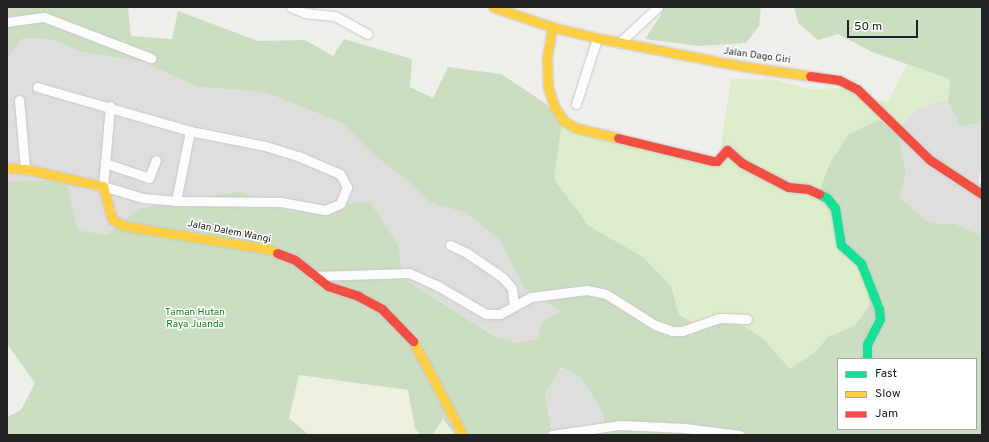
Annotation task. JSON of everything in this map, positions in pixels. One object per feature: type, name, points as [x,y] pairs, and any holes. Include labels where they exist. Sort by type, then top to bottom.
[{"type":"street","points":[[291,7],[305,13],[335,16],[367,34]]},
{"type":"street","name":"Jalan Dago Giri","points":[[493,7],[552,27],[619,43],[741,66],[840,80],[857,89],[930,160],[982,194]]},
{"type":"street","points":[[619,43],[640,20],[658,7]]},
{"type":"street","points":[[7,22],[44,17],[151,58]]},
{"type":"street","points":[[552,27],[547,59],[548,87],[554,106],[564,121],[576,128],[717,161],[727,150],[742,163],[788,188],[808,189],[828,198],[836,213],[841,245],[861,263],[879,309],[880,319],[867,345],[867,358]]},
{"type":"street","points":[[576,104],[597,38]]},
{"type":"street","points":[[7,168],[25,169],[103,186],[143,198],[176,201],[281,202],[325,210],[340,204],[346,193],[345,180],[340,174],[298,156],[265,146],[190,131],[110,106],[37,87]]},
{"type":"street","points":[[19,100],[25,169]]},
{"type":"street","points":[[103,186],[110,106]]},
{"type":"street","points":[[176,201],[190,131]]},
{"type":"street","points":[[105,163],[149,178],[156,160]]},
{"type":"street","name":"Jalan Dalem Wangi","points":[[103,186],[112,219],[124,226],[268,249],[295,260],[328,286],[358,296],[382,309],[400,325],[417,345],[430,365],[463,435]]},
{"type":"street","points":[[450,246],[467,253],[502,278],[512,288],[514,306]]},
{"type":"street","points":[[314,276],[409,273],[438,286],[486,314],[500,314],[531,297],[587,290],[606,294],[655,325],[672,331],[682,331],[719,318],[747,319]]},
{"type":"street","points":[[552,435],[620,425],[685,428],[740,435]]},
{"type":"shaded area","points":[[23,38],[50,39],[83,52],[144,62],[197,87],[265,92],[342,123],[376,157],[410,182],[431,203],[466,213],[499,239],[524,288],[561,312],[538,338],[518,343],[497,337],[403,278],[369,201],[291,212],[239,191],[139,208],[107,235],[78,230],[66,182],[7,181],[7,60]]},
{"type":"shaded area","points":[[948,101],[960,126],[980,123],[982,128],[982,167],[978,182],[982,185],[982,236],[956,224],[929,223],[899,197],[906,175],[899,137],[902,124],[916,110],[934,103]]},
{"type":"shaded area","points":[[559,367],[581,377],[603,414],[605,435],[552,435],[545,395]]},
{"type":"green space","name":"Taman Hutan Raya Juanda","points":[[7,7],[128,7],[131,36],[172,39],[178,11],[258,41],[305,40],[333,56],[344,39],[412,59],[410,87],[433,98],[448,67],[501,74],[545,103],[562,123],[554,179],[589,226],[643,257],[671,286],[679,315],[695,324],[725,315],[761,337],[790,369],[814,353],[828,337],[854,326],[870,305],[865,281],[819,192],[830,163],[849,134],[880,120],[899,137],[906,175],[899,197],[929,223],[956,224],[982,236],[982,435],[605,435],[603,414],[581,377],[560,367],[545,395],[552,435],[455,435],[443,419],[432,435],[421,435],[415,429],[408,390],[299,375],[289,418],[309,435],[7,435],[7,417],[21,410],[35,383],[7,344],[7,181],[66,181],[78,230],[107,235],[139,208],[240,191],[291,212],[369,201],[398,245],[403,278],[496,337],[518,343],[538,338],[542,322],[561,312],[524,288],[499,239],[466,213],[431,203],[410,182],[376,157],[342,123],[265,92],[197,87],[144,62],[83,52],[50,39],[23,38],[7,60]]},
{"type":"green space","points":[[663,7],[761,7],[759,26],[746,43],[699,46],[645,39],[662,13]]},
{"type":"green space","points":[[794,7],[982,7],[982,128],[980,123],[960,126],[948,101],[950,79],[872,52],[838,34],[818,40],[798,23]]},
{"type":"green space","points":[[907,64],[950,79],[948,101],[934,103],[916,110],[902,124],[842,236],[865,281],[870,305],[854,326],[828,337],[814,353],[790,370],[761,337],[695,324],[679,315],[671,286],[643,257],[589,226],[554,179],[562,123],[718,165],[731,79],[777,80],[807,89],[849,88],[868,99],[888,102]]},
{"type":"green space","points":[[298,375],[408,390],[415,428],[421,435],[306,434],[289,418]]},
{"type":"green space","points":[[443,418],[455,435],[432,435]]},
{"type":"traffic: fast","points":[[819,194],[827,198],[835,208],[841,245],[861,263],[879,309],[880,319],[867,345],[867,358]]},
{"type":"traffic: slow","points":[[493,7],[552,27],[597,38],[741,66],[810,76]]},
{"type":"traffic: slow","points":[[552,27],[547,59],[548,87],[554,106],[564,121],[576,128],[618,138]]},
{"type":"traffic: slow","points":[[7,168],[25,169],[103,186],[112,219],[124,226],[268,249],[277,253]]},
{"type":"traffic: slow","points":[[413,341],[463,435]]},
{"type":"traffic: jam","points":[[810,76],[839,80],[857,89],[930,160],[982,194]]},
{"type":"traffic: jam","points":[[618,138],[713,161],[717,161],[727,150],[742,163],[788,187],[808,189],[819,194]]},
{"type":"traffic: jam","points":[[277,253],[295,260],[328,286],[358,296],[382,309],[413,341]]}]
